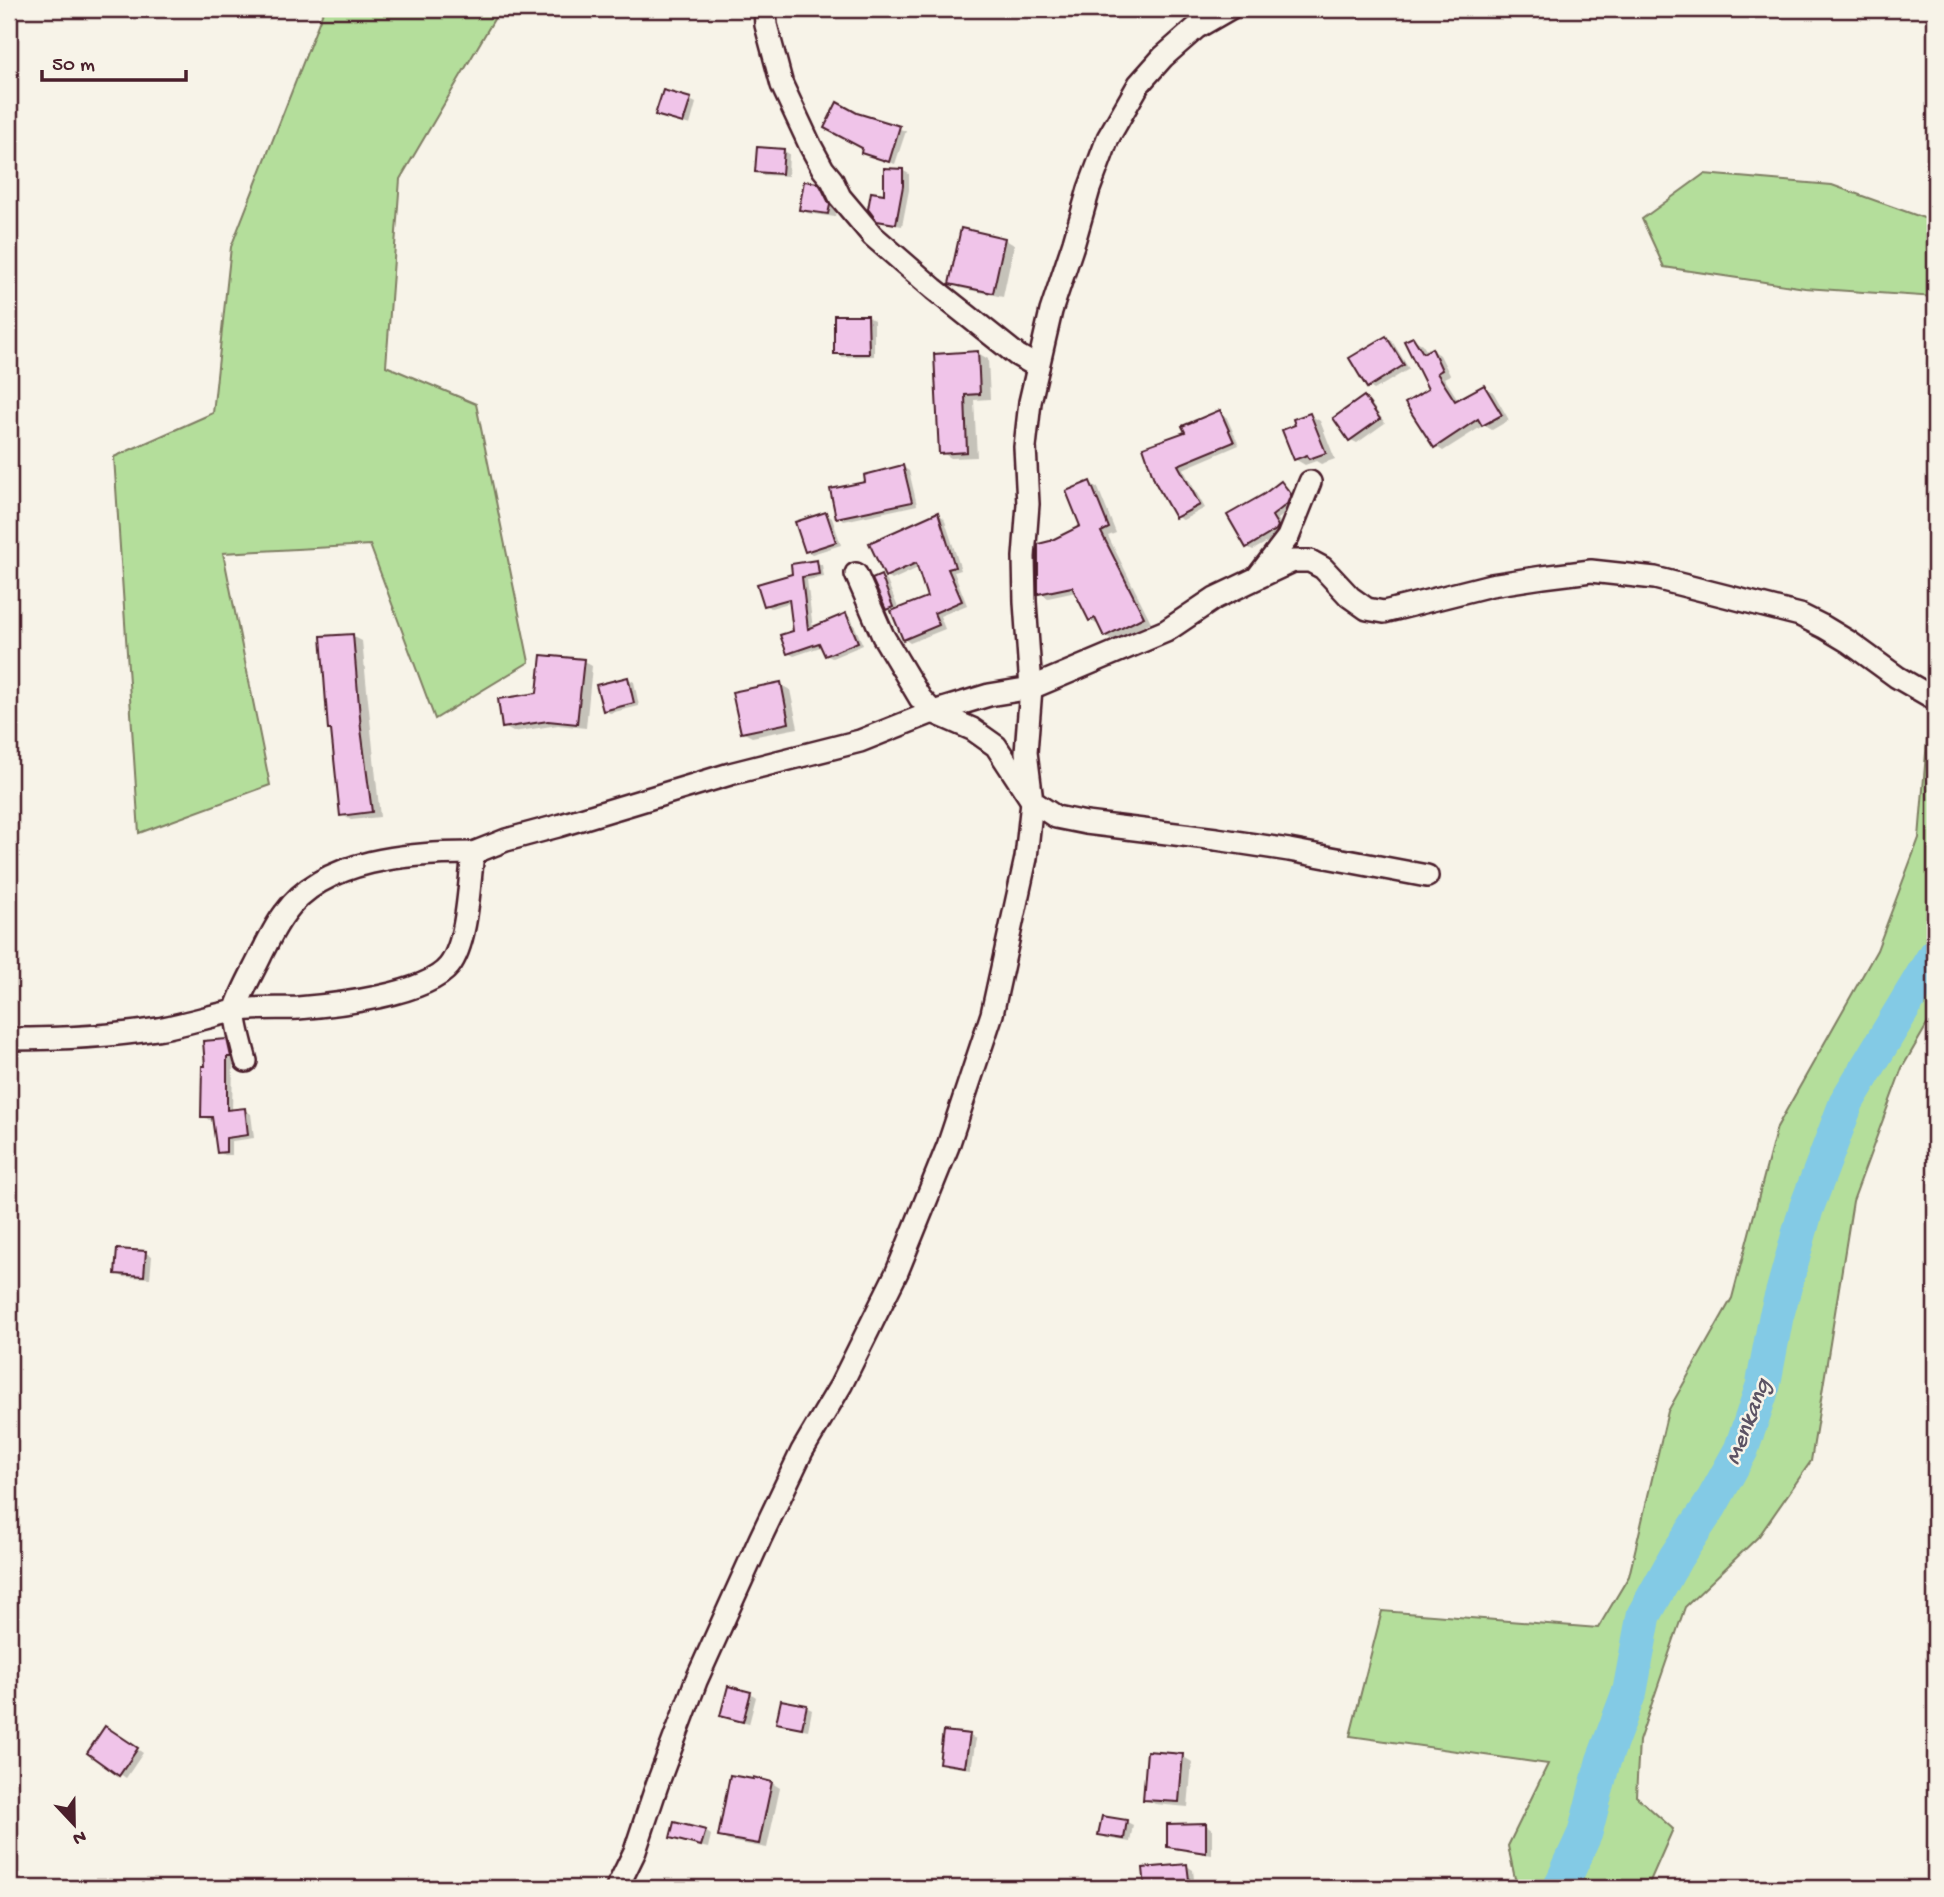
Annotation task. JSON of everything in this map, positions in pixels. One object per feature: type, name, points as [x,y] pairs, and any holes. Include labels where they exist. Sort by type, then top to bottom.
[{"type":"street","points":[[765,9],[766,25],[782,85],[810,145],[840,197],[873,236],[1017,355],[1038,367]]},
{"type":"street","points":[[617,1888],[635,1851],[696,1681],[738,1587],[802,1451],[841,1385],[897,1272],[948,1146],[992,1014],[1021,881],[1031,801],[1026,752],[1031,688],[1024,590],[1028,504],[1025,447],[1030,402],[1051,311],[1108,138],[1139,84],[1163,57],[1196,28],[1228,9]]},
{"type":"street","points":[[1258,577],[1288,537],[1310,482]]},
{"type":"street","points":[[246,1061],[236,1011],[271,935],[286,911],[317,884],[358,866],[384,859],[473,853],[506,840],[730,774],[860,741],[933,712],[989,695],[1031,688],[1166,632],[1215,598],[1293,561],[1310,561],[1322,568],[1350,597],[1367,609],[1384,612],[1491,585],[1543,577],[1591,571],[1655,578],[1800,615],[1833,632],[1897,677],[1935,699]]},
{"type":"street","points":[[856,574],[883,636],[920,698],[933,712],[972,730],[996,746],[1031,801],[1056,817],[1277,848],[1427,876]]},
{"type":"street","points":[[9,1039],[71,1038],[156,1029],[236,1011],[348,1002],[404,990],[430,981],[449,966],[457,954],[473,853]]},
{"type":"green space","points":[[324,9],[500,9],[400,179],[386,366],[476,404],[529,662],[435,719],[370,545],[223,553],[270,785],[139,833],[114,457],[213,413],[231,247]]},
{"type":"green space","points":[[1704,174],[1832,185],[1935,222],[1935,297],[1805,288],[1664,267],[1642,219]]},
{"type":"green space","points":[[1935,644],[1935,1011],[1902,1068],[1853,1201],[1811,1461],[1759,1536],[1685,1607],[1639,1741],[1636,1796],[1673,1829],[1647,1888],[1517,1888],[1508,1846],[1548,1764],[1350,1736],[1382,1611],[1598,1628],[1629,1576],[1668,1411],[1732,1298],[1777,1127],[1877,950],[1919,838]]},
{"type":"building","points":[[663,90],[691,98],[683,123],[655,115]]},
{"type":"building","points":[[837,102],[857,113],[900,126],[889,162],[861,153],[862,148],[824,128]]},
{"type":"building","points":[[757,147],[784,149],[782,174],[755,172]]},
{"type":"building","points":[[884,168],[903,169],[903,186],[896,224],[877,221],[868,209],[871,192],[884,194]]},
{"type":"building","points":[[804,181],[818,183],[821,187],[830,205],[828,214],[799,210]]},
{"type":"building","points":[[961,228],[1005,238],[993,293],[949,284]]},
{"type":"building","points":[[834,315],[868,315],[869,354],[834,354]]},
{"type":"building","points":[[1386,336],[1404,365],[1367,388],[1349,358]]},
{"type":"building","points":[[1413,337],[1423,353],[1432,348],[1442,370],[1437,373],[1455,401],[1484,385],[1502,415],[1482,426],[1478,419],[1434,448],[1405,403],[1428,389],[1404,341]]},
{"type":"building","points":[[978,351],[980,394],[965,395],[967,452],[939,454],[934,354]]},
{"type":"building","points":[[1364,396],[1380,419],[1349,441],[1333,418]]},
{"type":"building","points":[[1220,410],[1234,442],[1178,465],[1200,505],[1175,518],[1155,482],[1143,447],[1185,432],[1182,426]]},
{"type":"building","points":[[1310,413],[1326,453],[1309,459],[1307,455],[1294,460],[1282,430],[1295,425],[1293,419]]},
{"type":"building","points":[[903,465],[912,502],[836,518],[830,489],[865,482],[864,475]]},
{"type":"building","points":[[1090,481],[1109,528],[1101,532],[1144,617],[1104,637],[1095,618],[1089,621],[1072,587],[1038,594],[1038,544],[1080,526],[1066,491]]},
{"type":"building","points":[[1281,481],[1291,494],[1287,504],[1272,516],[1278,526],[1276,530],[1246,548],[1227,515]]},
{"type":"building","points":[[826,512],[836,542],[805,552],[795,522]]},
{"type":"building","points":[[938,512],[955,567],[948,569],[962,601],[934,613],[939,625],[903,640],[891,611],[927,597],[916,563],[885,577],[869,543]]},
{"type":"building","points":[[817,560],[819,574],[802,577],[808,629],[846,613],[858,642],[825,656],[819,643],[787,654],[780,635],[793,631],[789,599],[764,606],[757,584],[792,574],[791,564]]},
{"type":"building","points":[[881,575],[893,607],[886,610],[872,579]]},
{"type":"building","points":[[353,634],[361,729],[372,812],[340,816],[331,730],[328,730],[321,636]]},
{"type":"building","points":[[541,655],[584,659],[577,724],[548,721],[502,728],[498,699],[537,693]]},
{"type":"building","points":[[628,677],[634,703],[603,711],[596,685]]},
{"type":"building","points":[[781,682],[789,723],[741,733],[732,692]]},
{"type":"building","points":[[227,1039],[231,1057],[227,1057],[227,1110],[245,1108],[248,1135],[226,1138],[226,1152],[217,1153],[212,1117],[201,1117],[202,1066],[205,1066],[203,1041]]},
{"type":"building","points":[[117,1249],[146,1251],[144,1276],[115,1274]]},
{"type":"building","points":[[728,1686],[751,1692],[743,1722],[720,1716]]},
{"type":"building","points":[[781,1700],[807,1705],[802,1728],[776,1723]]},
{"type":"building","points":[[105,1726],[138,1748],[119,1776],[87,1753]]},
{"type":"building","points":[[943,1731],[970,1734],[965,1767],[939,1763]]},
{"type":"building","points":[[1147,1751],[1183,1754],[1179,1802],[1143,1800]]},
{"type":"building","points":[[730,1775],[772,1782],[759,1844],[718,1837]]},
{"type":"building","points":[[1102,1816],[1127,1820],[1124,1839],[1098,1835]]},
{"type":"building","points":[[674,1822],[706,1830],[701,1846],[670,1838]]},
{"type":"building","points":[[1206,1823],[1206,1853],[1167,1847],[1167,1824]]},
{"type":"building","points":[[1187,1864],[1190,1888],[1145,1888],[1143,1868]]},
{"type":"waterway","name":"Menkang","points":[[1560,1888],[1585,1833],[1603,1762],[1630,1690],[1644,1615],[1741,1450],[1763,1386],[1776,1317],[1806,1209],[1847,1101],[1935,955]]}]
